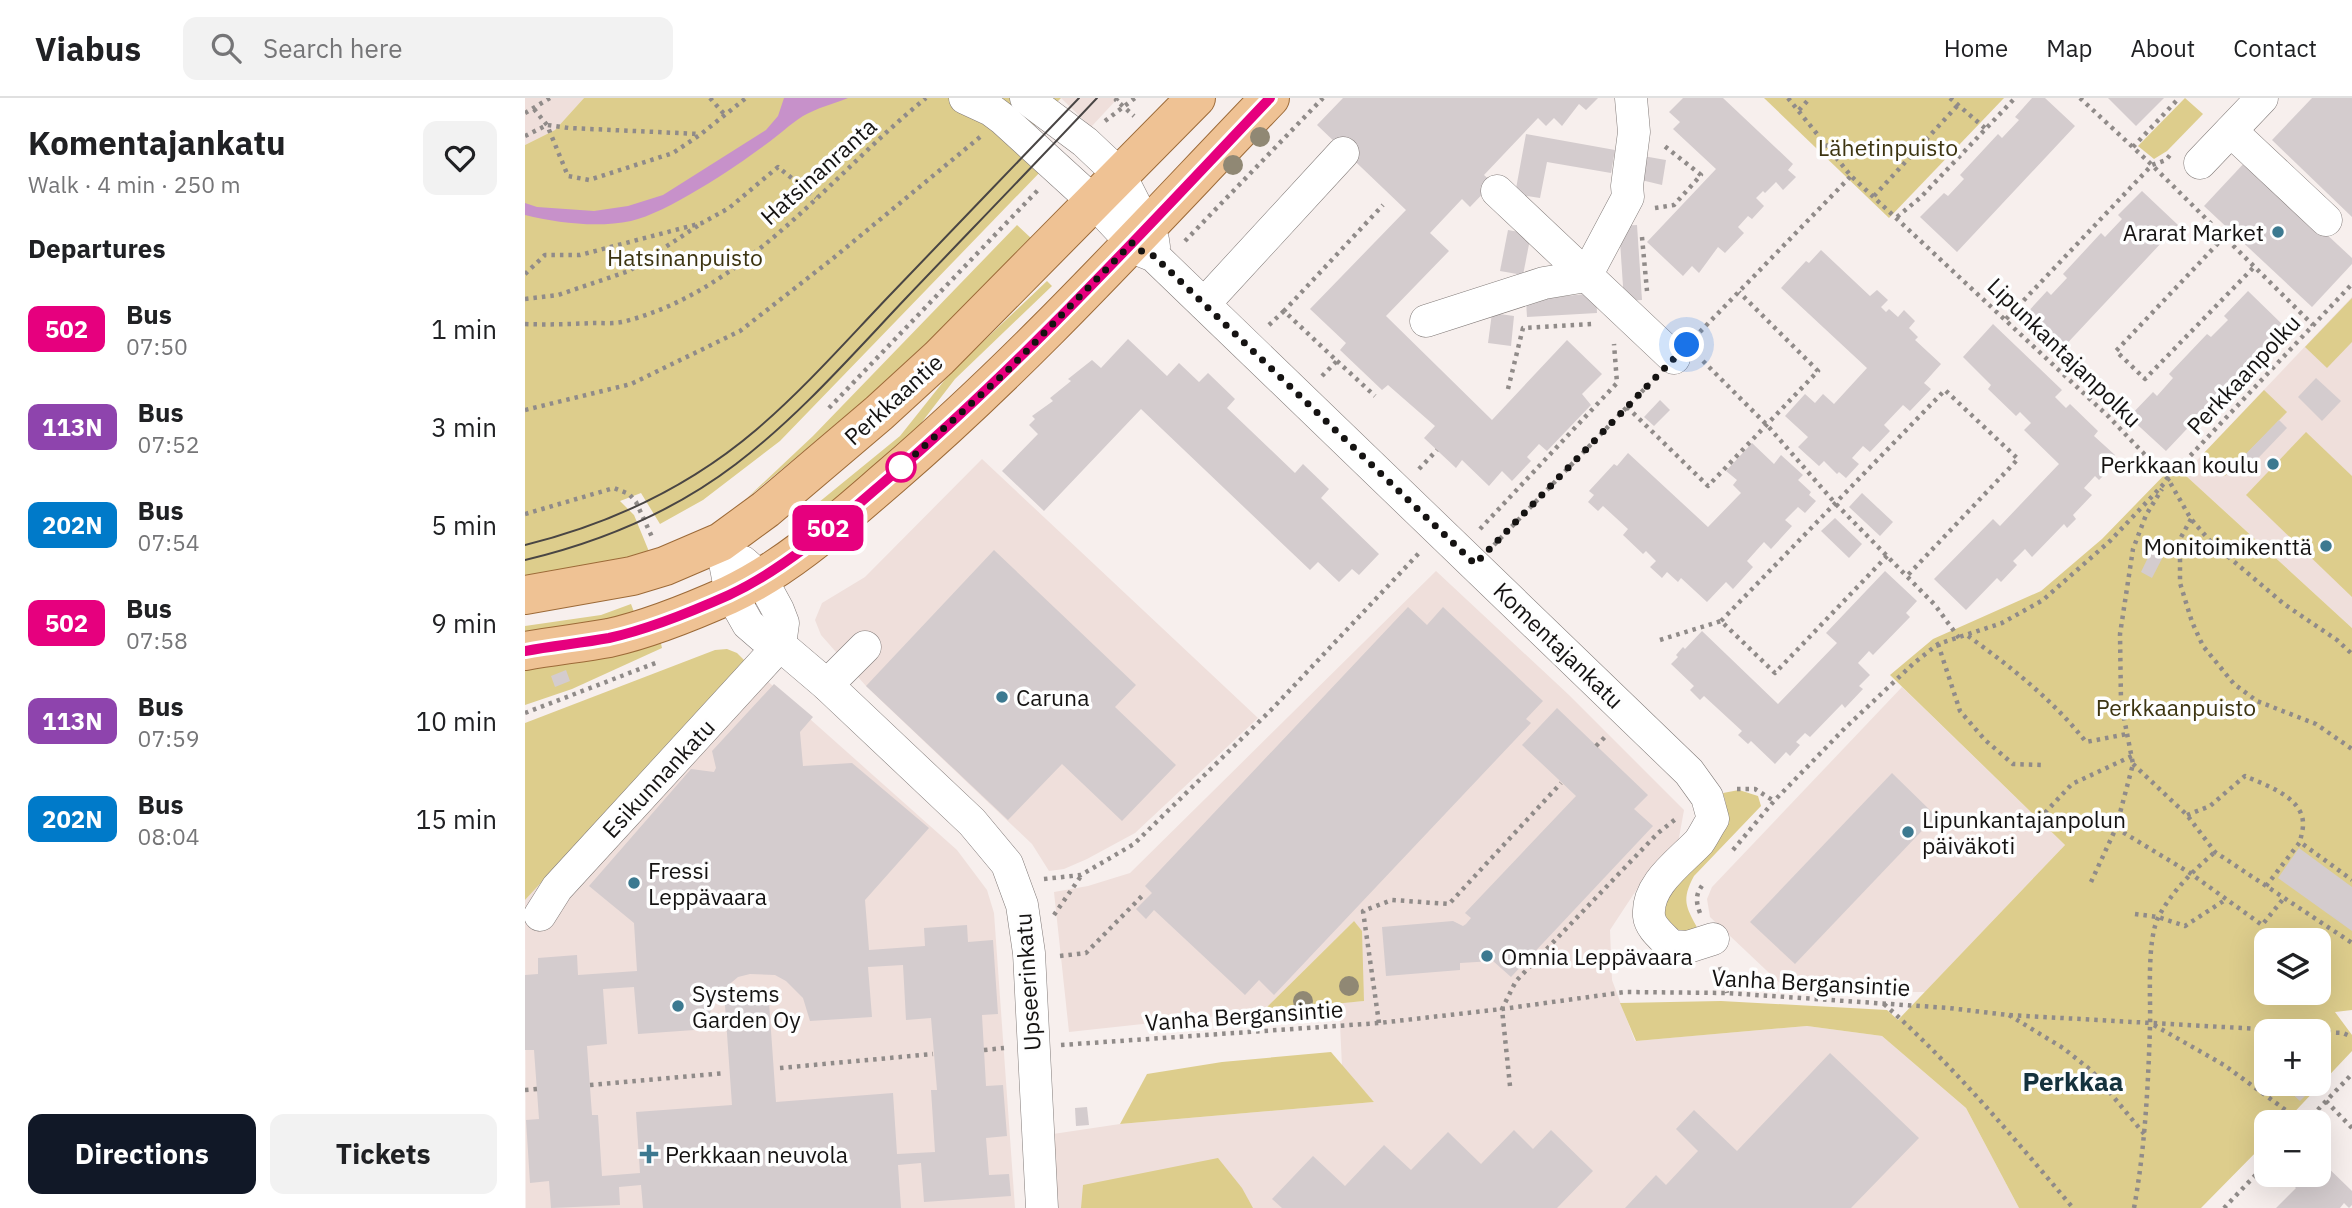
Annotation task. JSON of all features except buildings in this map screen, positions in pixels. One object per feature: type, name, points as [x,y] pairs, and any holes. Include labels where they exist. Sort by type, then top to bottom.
[{"type":"main road","name":"Perkkaantie","points":[[525,594],[632,576],[665,566],[721,542],[767,509],[879,414],[939,358],[1196,98]]},
{"type":"main road","points":[[525,651],[611,637],[680,616],[745,586],[847,514],[929,443],[1023,355],[1149,248],[1270,98]]},
{"type":"street","points":[[1026,98],[1085,142],[1107,189]]},
{"type":"street","points":[[2200,163],[2262,98]]},
{"type":"street","points":[[971,100],[1003,119],[1058,169],[1107,189]]},
{"type":"street","points":[[1586,276],[1628,197],[1634,132],[1632,108]]},
{"type":"street","points":[[2231,131],[2326,220]]},
{"type":"street","points":[[1204,304],[1343,153]]},
{"type":"street","name":"Komentajankatu","points":[[1107,189],[1149,248],[1204,304],[1440,530],[1473,550],[1689,772],[1707,797],[1713,818],[1701,839],[1656,889],[1649,918],[1671,946],[1688,947],[1713,939]]},
{"type":"street","points":[[1497,191],[1586,276],[1633,326],[1681,351]]},
{"type":"street","points":[[1426,321],[1544,283],[1586,276]]},
{"type":"street","name":"Upseerinkatu","points":[[721,542],[745,586],[748,624],[763,637],[780,645],[827,685],[972,822],[1007,864],[1022,905],[1029,953],[1042,1208]]},
{"type":"street","name":"Esikunnankatu","points":[[540,915],[557,888],[780,645]]},
{"type":"street","points":[[827,685],[865,647]]},
{"type":"path","points":[[525,113],[550,98]]},
{"type":"path","points":[[710,98],[725,115]]},
{"type":"path","points":[[534,109],[547,125],[568,176],[589,180],[673,153],[746,98]]},
{"type":"path","name":"Hatsinanranta","points":[[525,324],[624,322],[685,300],[786,227],[926,98]]},
{"type":"path","points":[[1118,98],[1116,100],[1125,107]]},
{"type":"path","points":[[1085,142],[1100,125],[1135,98]]},
{"type":"path","points":[[1149,248],[1323,98]]},
{"type":"path","name":"Lipunkantajanpolku","points":[[1788,98],[1851,176],[2108,416],[2168,479],[2191,519],[2211,542],[2284,604],[2337,640],[2352,654]]},
{"type":"path","points":[[1799,110],[1810,98]]},
{"type":"path","points":[[1950,98],[1986,129]]},
{"type":"path","points":[[1897,217],[1921,197],[2015,98]]},
{"type":"path","points":[[2080,98],[2152,165],[2313,326]]},
{"type":"path","points":[[2133,147],[2179,98]]},
{"type":"path","points":[[1874,196],[1958,104]]},
{"type":"path","points":[[1628,197],[1657,209],[1674,205],[1701,175],[1632,108]]},
{"type":"path","points":[[525,410],[631,384],[740,331],[1003,119]]},
{"type":"path","points":[[525,136],[547,125],[701,134]]},
{"type":"path","points":[[2006,319],[2152,165]]},
{"type":"path","points":[[525,299],[558,295],[629,271],[729,208],[778,167],[816,198]]},
{"type":"path","points":[[828,408],[1058,169]]},
{"type":"path","points":[[1473,550],[1627,407],[1851,176]]},
{"type":"path","points":[[1473,550],[1617,383],[1633,326],[1641,226],[1628,197]]},
{"type":"path","points":[[1375,396],[1283,311],[1383,205]]},
{"type":"path","points":[[525,274],[545,255],[580,255],[702,223]]},
{"type":"path","points":[[2224,237],[2116,351],[2145,379],[2254,267]]},
{"type":"path","name":"Perkkaanpolku","points":[[1731,851],[1774,801],[1845,728],[1914,663],[1938,644],[2002,622],[2043,600],[2110,541],[2352,284]]},
{"type":"path","points":[[1627,407],[1708,486],[1818,371],[1739,292]]},
{"type":"path","points":[[1508,389],[1523,328],[1633,326]]},
{"type":"path","points":[[1681,351],[1766,425],[1835,503],[1935,605],[1959,638]]},
{"type":"path","points":[[1320,378],[1337,361]]},
{"type":"path","points":[[1660,640],[1721,621],[1945,390],[2018,459],[1907,576]]},
{"type":"path","points":[[1418,470],[1437,450]]},
{"type":"path","points":[[2091,882],[2116,828],[2133,764],[2122,703],[2120,634],[2133,549],[2146,515],[2168,479]]},
{"type":"path","points":[[525,514],[614,488],[629,494],[638,507]]},
{"type":"path","points":[[2191,519],[2180,539],[2180,583],[2192,622],[2203,646],[2234,684],[2257,701],[2316,724],[2352,749]]},
{"type":"path","points":[[1016,887],[1040,880],[1081,875],[1134,844],[1273,708],[1440,530]]},
{"type":"path","points":[[653,539],[663,533]]},
{"type":"path","points":[[1721,621],[1775,673],[1888,555]]},
{"type":"path","points":[[1968,635],[2028,680],[2073,724],[2086,742],[2127,734]]},
{"type":"path","points":[[1938,644],[1960,712],[1985,740],[2013,764],[2041,765]]},
{"type":"path","points":[[525,713],[663,660]]},
{"type":"path","points":[[2039,819],[2072,784],[2132,755]]},
{"type":"path","points":[[2133,764],[2187,815],[2215,852],[2352,943]]},
{"type":"path","points":[[2187,815],[2210,806],[2245,776],[2287,796],[2299,811],[2303,822],[2300,842],[2266,886]]},
{"type":"path","points":[[1379,1023],[1363,911],[1392,900],[1449,904],[1561,783]]},
{"type":"path","points":[[1510,1086],[1502,1009],[1515,981],[1658,833],[1684,812]]},
{"type":"path","points":[[2116,828],[2190,873],[2262,925],[2284,898]]},
{"type":"path","points":[[2300,842],[2352,880]]},
{"type":"path","points":[[2134,1208],[2145,1135],[2153,938],[2158,917],[2190,873],[2215,852]]},
{"type":"path","points":[[1053,917],[1081,875]]},
{"type":"path","points":[[1706,881],[1697,891],[1696,903],[1713,939],[1727,993]]},
{"type":"path","points":[[1049,957],[1086,953],[1142,896],[1145,900]]},
{"type":"path","points":[[2135,914],[2158,917],[2185,926],[2225,900]]},
{"type":"path","name":"Vanha Bergansintie","points":[[1033,1047],[1379,1023],[1625,992],[1727,993],[1949,1008],[2008,1015],[2254,1029]]},
{"type":"path","points":[[1884,1004],[1913,1029],[1975,1093],[2073,1208]]},
{"type":"path","points":[[2008,1015],[2063,1048],[2092,1071],[2145,1135]]},
{"type":"path","points":[[2150,1023],[2224,1065],[2287,1110]]},
{"type":"path","points":[[2331,1032],[2352,1037]]},
{"type":"path","points":[[780,1068],[933,1054]]},
{"type":"path","points":[[590,1085],[725,1073]]},
{"type":"path","points":[[2317,1110],[2352,1074]]},
{"type":"path","points":[[525,1090],[537,1089]]},
{"type":"path","points":[[2326,1101],[2352,1128]]},
{"type":"path","points":[[2224,1208],[2254,1177]]},
{"type":"shaded area","points":[[525,98],[584,98],[555,130],[525,145]]},
{"type":"shaded area","points":[[784,98],[848,98],[803,116],[718,177],[681,200],[646,216],[618,223],[591,224],[525,215],[525,203],[537,207],[594,211],[628,206],[663,195],[766,130],[778,116]]},
{"type":"shaded area","points":[[1061,98],[1118,98],[1091,127]]},
{"type":"shaded area","name":"Perkkaan koulu","points":[[2352,297],[2352,628],[2184,474]]},
{"type":"shaded area","points":[[982,459],[1258,718],[1135,833],[1064,869],[1049,871],[1032,844],[866,686],[821,635],[815,620],[822,603],[865,577]]},
{"type":"shaded area","name":"Omnia Leppävaara","points":[[1436,571],[1569,695],[1684,810],[1678,843],[1637,889],[1610,930],[1612,980],[1635,1041],[1807,1026],[1882,1036],[1966,1108],[2019,1208],[1055,1208],[1053,1134],[1120,1124],[1374,1102],[1342,1066],[1339,1003],[1364,1001],[1354,921],[1263,1011],[1069,1032],[1054,892],[1088,886],[1130,873]]},
{"type":"shaded area","points":[[746,662],[957,850],[987,890],[994,913],[1015,1208],[526,1208],[525,900]]},
{"type":"shaded area","name":"Lipunkantajanpolun päiväkoti","points":[[1902,687],[2065,845],[1925,992],[1823,992],[1785,988],[1710,917],[1707,899],[1712,887]]},
{"type":"green space","name":"Hatsinanpuisto","points":[[584,98],[1061,98],[1016,144],[1043,169],[780,441],[703,500],[660,524],[641,493],[620,501],[634,515],[650,554],[525,579],[525,145],[555,130]]},
{"type":"green space","name":"Lähetinpuisto","points":[[1764,98],[2004,98],[1889,218]]},
{"type":"green space","points":[[2185,98],[2203,114],[2167,151],[2154,159],[2138,146]]},
{"type":"green space","points":[[1017,225],[1032,239],[862,403],[747,498],[813,436]]},
{"type":"green space","points":[[1047,281],[1052,286],[955,379],[912,435],[796,533],[791,525],[900,436],[951,372]]},
{"type":"green space","points":[[2352,298],[2352,342],[2327,368],[2305,347]]},
{"type":"green space","points":[[2264,390],[2287,412],[2225,476],[2203,454]]},
{"type":"green space","name":"Monitoimikenttä","points":[[2306,432],[2352,476],[2352,597],[2246,495]]},
{"type":"green space","name":"Perkkaanpuisto","points":[[2171,468],[2184,474],[2352,628],[2352,1010],[2335,1012],[2352,1035],[2352,1051],[2331,1073],[2331,1019],[2254,1019],[2254,1096],[2310,1096],[2296,1110],[2254,1110],[2254,1154],[2201,1208],[2019,1208],[1966,1108],[1882,1036],[1807,1026],[1636,1041],[1620,1003],[1721,1001],[1887,1010],[1898,1020],[2065,845],[1890,675],[1933,639],[2041,591],[2102,539]]},
{"type":"green space","points":[[631,604],[634,612],[601,621],[525,634],[525,626],[601,615]]},
{"type":"green space","points":[[660,639],[662,648],[572,689],[525,705],[525,662]]},
{"type":"green space","points":[[727,649],[737,653],[746,662],[525,900],[525,723],[715,650]]},
{"type":"green space","points":[[1739,790],[1758,796],[1761,806],[1694,876],[1686,898],[1690,915],[1698,929],[1677,929],[1661,916],[1664,892],[1725,813],[1723,793]]},
{"type":"green space","points":[[1354,921],[1362,931],[1364,1001],[1263,1011]]},
{"type":"green space","points":[[1331,1052],[1374,1102],[1120,1124],[1147,1074],[1222,1062]]},
{"type":"green space","points":[[1218,1158],[1242,1188],[1253,1208],[1081,1208],[1083,1185]]},
{"type":"tram line","points":[[525,545],[588,526],[647,501],[704,469],[756,430],[792,398],[1079,98]]},
{"type":"tram line","points":[[525,560],[609,534],[662,511],[736,464],[782,426],[825,384],[1097,98]]},
{"type":"bus line","name":"502","points":[[525,651],[611,637],[680,616],[731,594],[795,553],[847,514],[1005,373],[1147,229],[1270,98]]},
{"type":"place","name":"Ararat Market","points":[[2278,232]]},
{"type":"place","name":"Perkkaan koulu","points":[[2273,464]]},
{"type":"place","name":"Monitoimikenttä","points":[[2326,546]]},
{"type":"place","name":"Caruna","points":[[1002,697]]},
{"type":"place","name":"Lipunkantajanpolun päiväkoti","points":[[1908,832]]},
{"type":"place","name":"Fressi Leppävaara","points":[[634,883]]},
{"type":"place","name":"Omnia Leppävaara","points":[[1487,956]]},
{"type":"place","name":"Systems Garden Oy","points":[[678,1006]]},
{"type":"place","name":"Perkkaan neuvola","points":[[649,1154]]},
{"type":"district","name":"Perkkaa","points":[[2073,1081]]},
{"type":"route","points":[[901,467],[899,469],[1005,373],[1132,243],[1139,250],[1154,256],[1475,564],[1687,345]]}]
